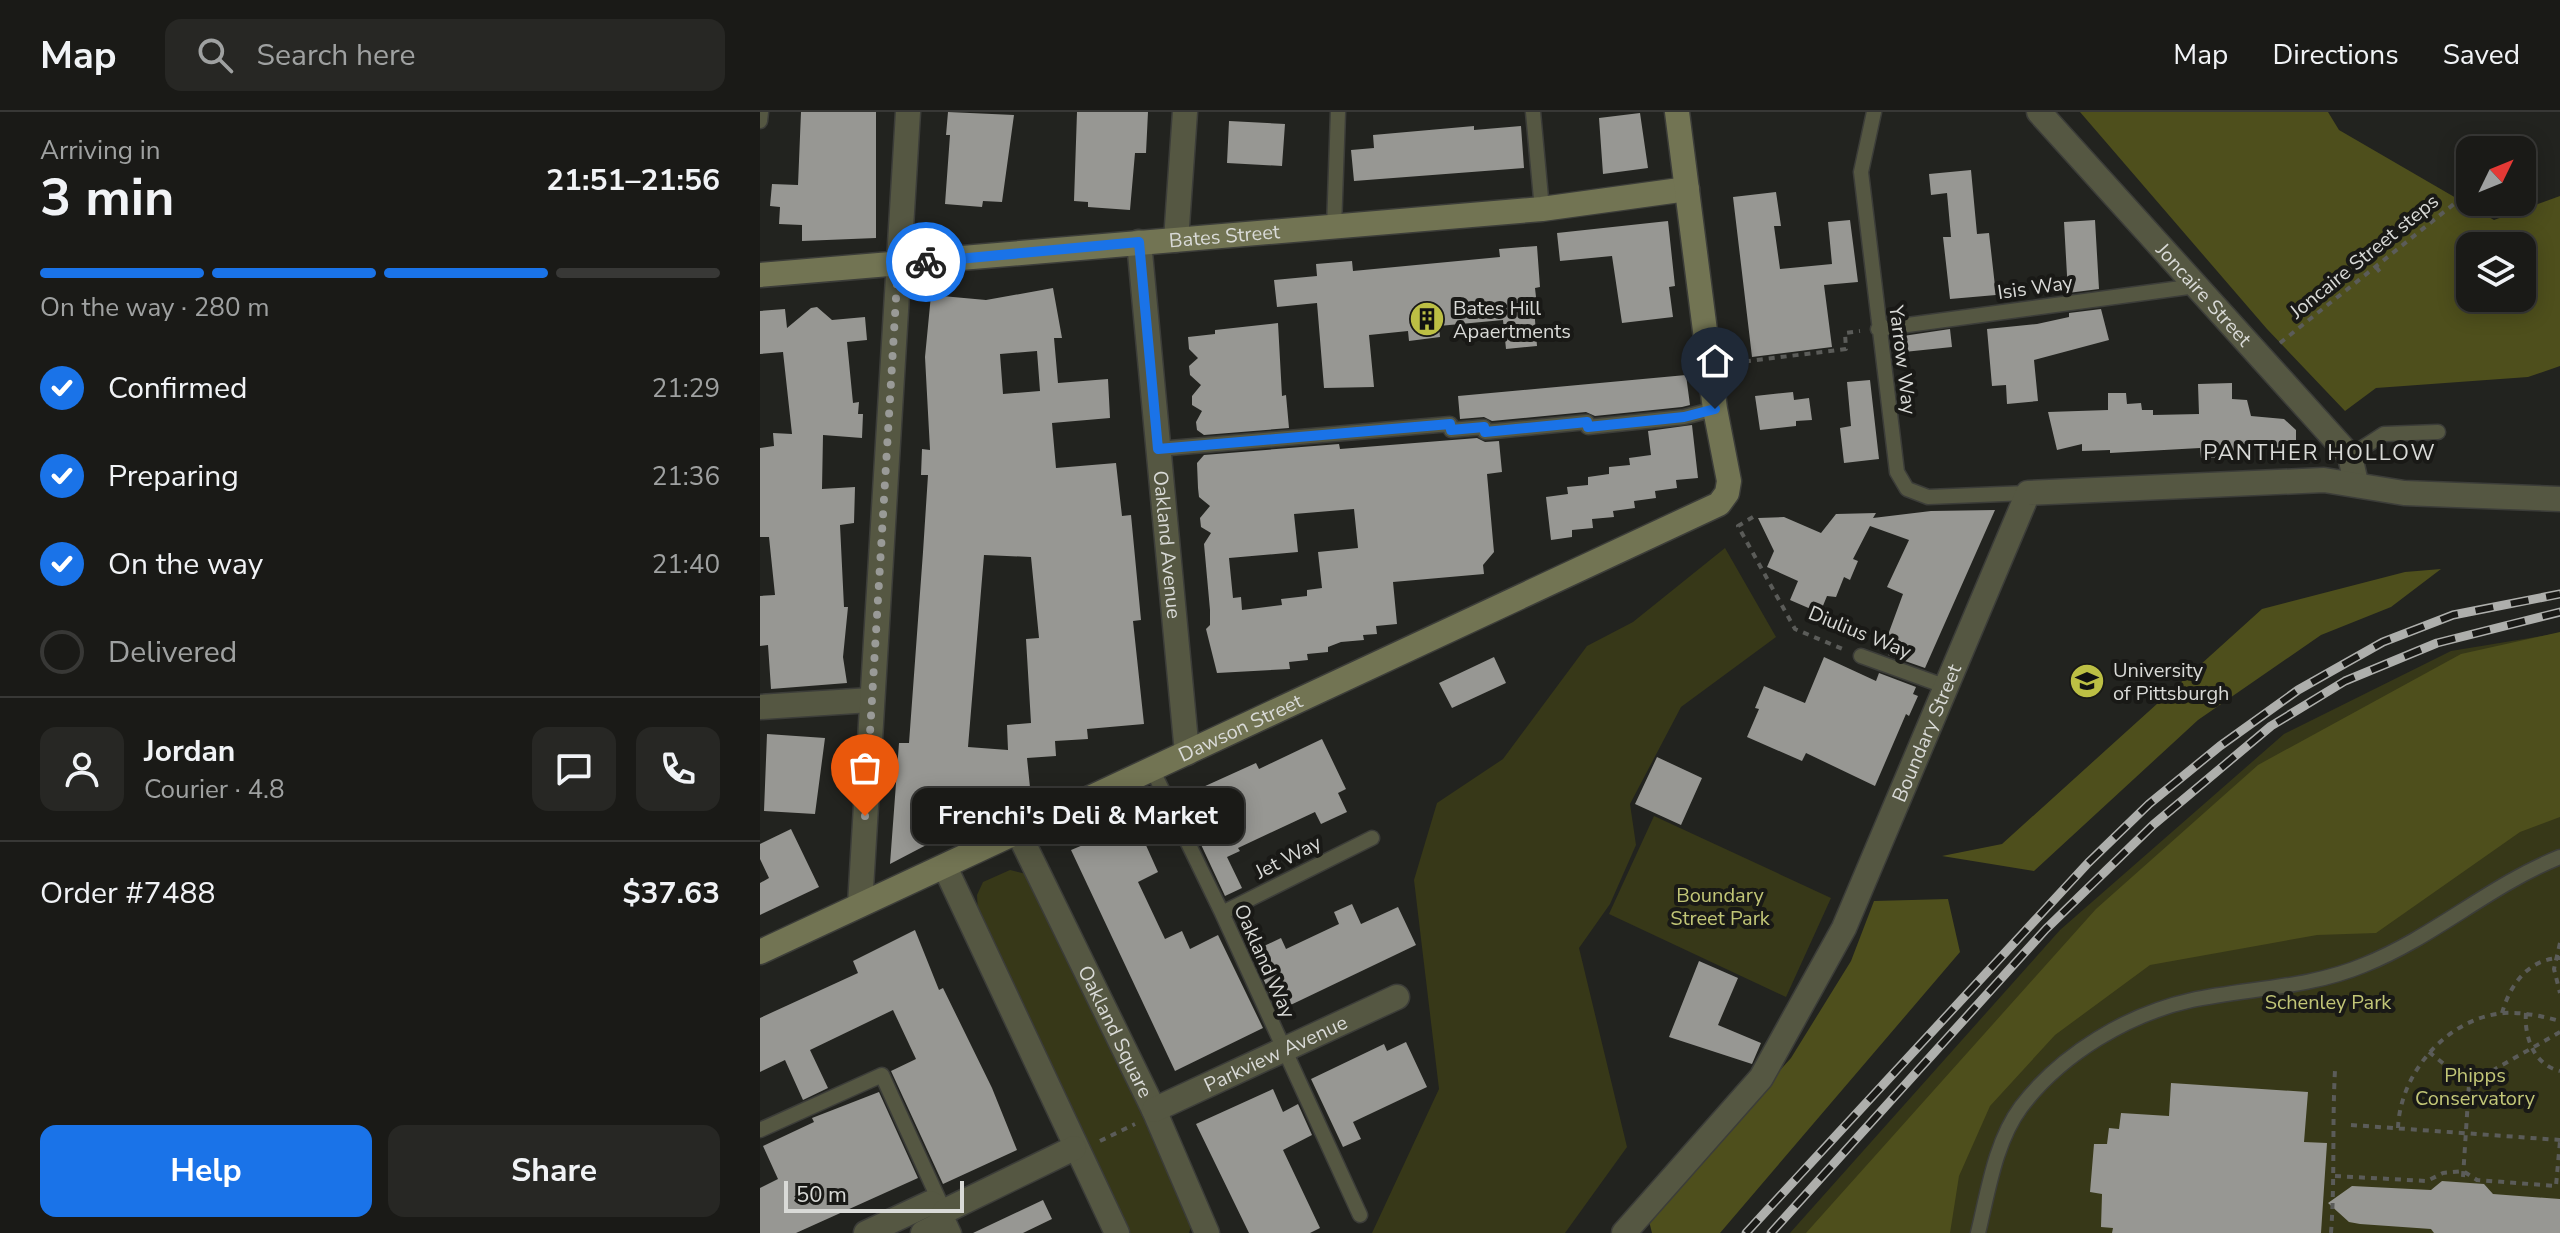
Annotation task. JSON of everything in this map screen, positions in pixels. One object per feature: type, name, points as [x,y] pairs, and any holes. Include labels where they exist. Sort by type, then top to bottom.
[{"type":"street","points":[[860,905],[908,112]]},
{"type":"street","points":[[1176,240],[1185,112]]},
{"type":"street","points":[[1677,112],[1715,409]]},
{"type":"street","name":"Joncaire Street","points":[[2039,112],[2350,456],[2356,483]]},
{"type":"street","name":"Bates Street","points":[[760,275],[1542,209],[1687,189]]},
{"type":"street","name":"Oakland Avenue","points":[[1139,242],[1187,753]]},
{"type":"street","name":"Dawson Street","points":[[760,952],[1719,504],[1727,493],[1729,481],[1715,409]]},
{"type":"street","points":[[2028,493],[2324,480],[2430,495],[2560,499]]},
{"type":"street","name":"Boundary Street","points":[[1624,1233],[1761,1078],[1844,928],[2028,493]]},
{"type":"street","points":[[760,707],[871,700]]},
{"type":"street","name":"Oakland Square","points":[[1018,832],[1207,1233]]},
{"type":"street","points":[[945,867],[1082,1147],[1117,1233]]},
{"type":"street","name":"Parkview Avenue","points":[[1149,1115],[1397,997]]},
{"type":"street","points":[[923,1233],[949,1222],[1082,1147]]},
{"type":"street","points":[[866,1233],[930,1203],[949,1222]]},
{"type":"lane","points":[[760,121],[761,112]]},
{"type":"lane","points":[[1334,228],[1338,112]]},
{"type":"lane","points":[[1533,112],[1542,209]]},
{"type":"lane","name":"Yarrow Way","points":[[1874,112],[1861,172],[1897,472],[1907,489],[1928,497],[2028,493]]},
{"type":"lane","name":"Isis Way","points":[[1878,329],[2196,286]]},
{"type":"lane","points":[[1158,449],[1450,424],[1451,430],[1484,427],[1485,432],[1587,422],[1588,427],[1684,417],[1715,409]]},
{"type":"lane","points":[[2350,456],[2384,434],[2438,432]]},
{"type":"lane","name":"Diulius Way","points":[[1861,656],[1947,687]]},
{"type":"lane","name":"Oakland Way","points":[[1152,769],[1222,913],[1360,1215]]},
{"type":"lane","name":"Jet Way","points":[[1222,913],[1372,838]]},
{"type":"lane","points":[[1978,1233],[2001,1146],[2021,1108],[2070,1057],[2125,1023],[2165,1007],[2307,983],[2363,966],[2424,936],[2492,891],[2560,857]]},
{"type":"lane","points":[[760,1130],[882,1075],[949,1222]]},
{"type":"path","name":"Joncaire Street steps","points":[[2278,345],[2456,202]]},
{"type":"path","points":[[2376,267],[2383,276]]},
{"type":"path","points":[[1733,363],[1846,349],[1845,333],[1878,329]]},
{"type":"path","name":"Diulius Way","points":[[1753,517],[1738,526],[1795,629],[1861,656]]},
{"type":"path","points":[[2560,943],[2557,958],[2560,993]]},
{"type":"path","points":[[2502,1013],[2506,999],[2524,972],[2557,958]]},
{"type":"path","points":[[2398,1128],[2406,1088],[2429,1052],[2472,1021],[2502,1013],[2526,1013],[2560,1021]]},
{"type":"path","points":[[2526,1013],[2532,1049],[2543,1062],[2560,1071]]},
{"type":"path","points":[[2469,1084],[2560,1032]]},
{"type":"path","points":[[2429,1052],[2469,1084]]},
{"type":"path","points":[[2331,1233],[2335,1176],[2331,1144],[2335,1070]]},
{"type":"path","points":[[2463,1174],[2469,1084]]},
{"type":"path","points":[[1082,1147],[1149,1115]]},
{"type":"path","points":[[2335,1176],[2427,1181],[2443,1173],[2463,1174],[2477,1180],[2556,1186],[2560,1140],[2351,1125]]},
{"type":"green space","points":[[1725,548],[1776,637],[1681,707],[1630,804],[1636,845],[1610,904],[1579,948],[1627,1147],[1565,1233],[1372,1233],[1439,1089],[1414,880],[1437,803],[1503,759],[1587,646],[1633,622]]},
{"type":"green space","name":"Schenley Park","points":[[2560,633],[2560,1233],[1790,1233],[2060,930],[2284,734],[2451,651]]},
{"type":"green space","name":"Boundary Street Park","points":[[1654,816],[1831,898],[1786,997],[1609,914]]},
{"type":"green space","points":[[1010,870],[1026,874],[1189,1209],[1192,1224],[1189,1233],[1128,1233],[978,912],[977,895],[983,882]]},
{"type":"shaded area","points":[[2080,112],[2328,112],[2339,130],[2456,198],[2456,216],[2487,216],[2494,220],[2505,216],[2536,216],[2536,205],[2560,196],[2560,366],[2528,377],[2376,388],[2345,411],[2267,329]]},
{"type":"shaded area","points":[[2441,569],[2391,607],[2321,635],[2198,720],[2034,871],[1942,856],[2002,844],[2262,609],[2405,572]]},
{"type":"shaded area","points":[[2560,632],[2560,817],[2520,832],[2376,933],[2317,935],[2150,965],[2055,1035],[1990,1106],[1959,1176],[1950,1233],[1806,1233],[2096,909],[2258,765],[2461,654]]},
{"type":"shaded area","points":[[1948,899],[1960,952],[1720,1233],[1652,1233],[1648,1217],[1791,1058],[1851,961],[1874,901]]},
{"type":"building","points":[[801,112],[876,112],[876,238],[802,241],[802,225],[779,224],[780,207],[770,206],[772,184],[798,185]]},
{"type":"building","points":[[948,112],[1014,115],[1002,202],[983,201],[982,207],[945,204],[950,135],[946,135]]},
{"type":"building","points":[[1077,112],[1148,112],[1146,153],[1135,153],[1130,210],[1088,207],[1088,202],[1074,201]]},
{"type":"building","points":[[1640,113],[1648,168],[1603,174],[1599,118]]},
{"type":"building","points":[[1229,121],[1285,124],[1282,166],[1227,163]]},
{"type":"building","points":[[1474,126],[1474,130],[1521,126],[1524,168],[1354,181],[1351,150],[1374,148],[1373,135]]},
{"type":"building","points":[[1971,170],[1977,234],[1989,233],[1996,295],[1950,299],[1943,237],[1951,237],[1947,193],[1931,195],[1929,174]]},
{"type":"building","points":[[1776,192],[1781,226],[1774,226],[1780,269],[1832,264],[1828,222],[1850,220],[1858,282],[1824,285],[1832,347],[1752,357],[1733,197]]},
{"type":"building","points":[[2095,220],[2099,289],[2068,293],[2064,222]]},
{"type":"building","points":[[1668,221],[1675,286],[1669,287],[1673,317],[1622,323],[1612,256],[1560,261],[1557,233]]},
{"type":"building","name":"Bates Hill Apaertments","points":[[1537,246],[1540,287],[1535,288],[1537,306],[1534,307],[1537,346],[1506,349],[1503,320],[1439,326],[1440,337],[1409,341],[1408,331],[1369,335],[1374,387],[1324,388],[1317,303],[1277,307],[1274,280],[1317,276],[1316,264],[1352,261],[1353,271],[1500,257],[1499,249]]},
{"type":"building","points":[[1053,288],[1062,338],[1054,338],[1058,383],[1108,379],[1110,418],[1052,423],[1056,468],[1116,463],[1122,516],[1131,515],[1141,620],[1133,621],[1144,724],[1087,729],[1088,739],[1055,741],[1056,756],[1027,758],[1031,797],[972,802],[971,820],[964,819],[963,828],[935,826],[934,841],[890,864],[899,743],[909,743],[923,552],[928,475],[921,475],[922,449],[930,450],[925,357],[931,295],[986,300]],"holes":[[[1037,351],[1040,391],[1003,394],[1000,354]],[[984,555],[1031,557],[1039,638],[1026,639],[1031,723],[1007,725],[1008,750],[968,747]]]},
{"type":"building","points":[[817,307],[832,320],[865,317],[867,340],[847,342],[853,403],[859,402],[858,414],[863,414],[862,438],[823,435],[822,489],[855,487],[854,523],[840,525],[844,607],[848,607],[843,657],[847,683],[771,689],[768,645],[760,646],[760,596],[775,595],[769,537],[760,537],[760,448],[774,446],[773,433],[792,434],[783,352],[760,354],[760,311],[785,309],[787,328],[811,308]]},
{"type":"building","points":[[2101,309],[2109,340],[2034,360],[2038,401],[2007,404],[2006,385],[1992,386],[1987,329],[2037,324],[2069,317],[2069,313]]},
{"type":"building","points":[[1278,323],[1282,396],[1286,395],[1289,428],[1204,435],[1197,430],[1196,422],[1202,411],[1192,405],[1192,396],[1201,385],[1190,375],[1189,366],[1198,358],[1189,349],[1188,337],[1215,334],[1215,330]]},
{"type":"building","points":[[1950,329],[1952,347],[1904,352],[1903,336]]},
{"type":"building","points":[[1686,375],[1690,405],[1682,407],[1595,416],[1586,412],[1492,421],[1484,417],[1460,419],[1458,396]]},
{"type":"building","points":[[1870,380],[1879,459],[1844,463],[1840,428],[1851,426],[1847,382]]},
{"type":"building","points":[[2232,383],[2232,399],[2247,400],[2251,416],[2284,419],[2296,430],[2296,450],[2234,448],[2234,457],[2201,458],[2200,448],[2110,453],[2110,450],[2082,451],[2082,444],[2057,450],[2048,412],[2108,410],[2108,393],[2126,393],[2127,404],[2141,403],[2142,410],[2153,410],[2153,415],[2199,414],[2198,384]]},
{"type":"building","points":[[1793,392],[1794,400],[1809,398],[1812,420],[1796,421],[1796,426],[1760,430],[1755,396]]},
{"type":"building","points":[[1692,425],[1698,478],[1676,480],[1677,488],[1655,491],[1656,498],[1634,501],[1635,508],[1613,511],[1614,517],[1592,519],[1593,528],[1572,530],[1572,537],[1551,540],[1546,497],[1568,494],[1567,487],[1588,485],[1588,477],[1609,474],[1609,467],[1630,465],[1629,458],[1651,455],[1648,431]]},
{"type":"building","points":[[1477,438],[1485,442],[1499,441],[1502,472],[1487,474],[1494,552],[1483,565],[1484,574],[1393,582],[1397,624],[1376,626],[1377,634],[1363,635],[1364,640],[1341,642],[1328,647],[1328,652],[1307,654],[1308,660],[1289,662],[1290,669],[1217,673],[1206,629],[1210,625],[1210,610],[1204,544],[1211,533],[1201,527],[1200,518],[1210,506],[1199,497],[1197,463],[1204,455],[1339,444],[1340,449]],"holes":[[[1354,509],[1358,548],[1318,552],[1322,588],[1307,590],[1307,596],[1281,599],[1282,605],[1242,610],[1241,597],[1233,598],[1229,558],[1298,552],[1294,514]]]},
{"type":"building","points":[[1995,510],[1925,668],[1888,655],[1892,646],[1885,643],[1903,594],[1887,587],[1909,540],[1870,526],[1853,559],[1858,561],[1850,580],[1844,577],[1836,597],[1827,596],[1820,613],[1790,600],[1798,581],[1767,567],[1774,551],[1758,518],[1784,517],[1821,533],[1836,514],[1876,513],[1873,518],[1931,511]]},
{"type":"building","points":[[1494,657],[1506,683],[1452,708],[1439,683]]},
{"type":"building","points":[[1824,657],[1876,681],[1879,673],[1916,687],[1913,694],[1918,696],[1909,716],[1906,714],[1875,786],[1806,753],[1802,761],[1747,737],[1759,709],[1755,708],[1764,686],[1805,703]]},
{"type":"building","points":[[767,734],[825,738],[815,814],[764,811]]},
{"type":"building","points":[[1322,739],[1346,789],[1338,793],[1347,812],[1321,824],[1315,812],[1238,848],[1240,851],[1227,857],[1242,888],[1225,896],[1183,806],[1196,800],[1192,792],[1256,763],[1259,769]]},
{"type":"building","points":[[1657,757],[1702,778],[1681,825],[1635,804]]},
{"type":"building","points":[[1157,806],[1167,827],[1145,838],[1135,816]]},
{"type":"building","points":[[1136,823],[1158,872],[1138,882],[1165,939],[1182,931],[1190,949],[1218,935],[1263,1028],[1175,1071],[1071,850]]},
{"type":"building","points":[[791,829],[819,887],[760,915],[760,883],[769,878],[760,859],[760,844]]},
{"type":"building","points":[[1352,904],[1361,924],[1398,907],[1416,945],[1278,1011],[1251,952],[1281,938],[1286,949],[1339,924],[1334,912]]},
{"type":"building","points":[[915,930],[939,990],[943,988],[992,1088],[1017,1150],[943,1184],[891,1071],[916,1059],[893,1010],[810,1050],[828,1088],[803,1100],[785,1060],[760,1072],[760,1018],[858,973],[853,961]]},
{"type":"building","points":[[1699,961],[1738,978],[1718,1025],[1761,1043],[1752,1064],[1669,1037]]},
{"type":"building","points":[[1406,1042],[1427,1087],[1353,1122],[1361,1139],[1343,1147],[1311,1079],[1384,1044],[1387,1051]]},
{"type":"building","points":[[2171,1083],[2308,1092],[2304,1142],[2327,1143],[2321,1233],[2112,1233],[2113,1228],[2101,1227],[2102,1194],[2090,1192],[2094,1144],[2107,1144],[2109,1128],[2119,1129],[2121,1113],[2169,1116]]},
{"type":"building","points":[[1273,1089],[1283,1112],[1298,1104],[1312,1135],[1283,1150],[1320,1228],[1310,1233],[1249,1233],[1196,1124]]},
{"type":"building","points":[[879,1092],[918,1178],[796,1233],[760,1233],[760,1188],[778,1179],[763,1146],[814,1122],[812,1118]]},
{"type":"building","points":[[2442,1181],[2484,1184],[2493,1194],[2560,1199],[2560,1233],[2434,1233],[2431,1229],[2360,1224],[2349,1222],[2328,1203],[2352,1186],[2431,1190]]},
{"type":"building","points":[[1043,1200],[1052,1219],[1023,1233],[973,1233]]},
{"type":"railway","points":[[1746,1233],[2088,863],[2149,804],[2220,746],[2298,690],[2383,642],[2453,615],[2560,594]]},
{"type":"railway","points":[[1771,1233],[2046,929],[2153,825],[2271,726],[2345,681],[2437,643],[2560,612]]},
{"type":"way so far","points":[[865,816],[898,265],[926,262]]},
{"type":"place","name":"Bates Hill Apaertments","points":[[1427,319]]},
{"type":"place","name":"University of Pittsburgh","points":[[2087,681]]},
{"type":"place","name":"Frenchi's Deli & Market","points":[[865,816]]},
{"type":"district","name":"PANTHER HOLLOW","points":[[2320,452]]},
{"type":"route","points":[[926,262],[1139,242],[1158,449],[1450,424],[1451,430],[1484,427],[1485,432],[1587,422],[1588,427],[1684,417],[1715,409]]},
{"type":"park label","name":"Phipps Conservatory","points":[[2475,1086]]}]
